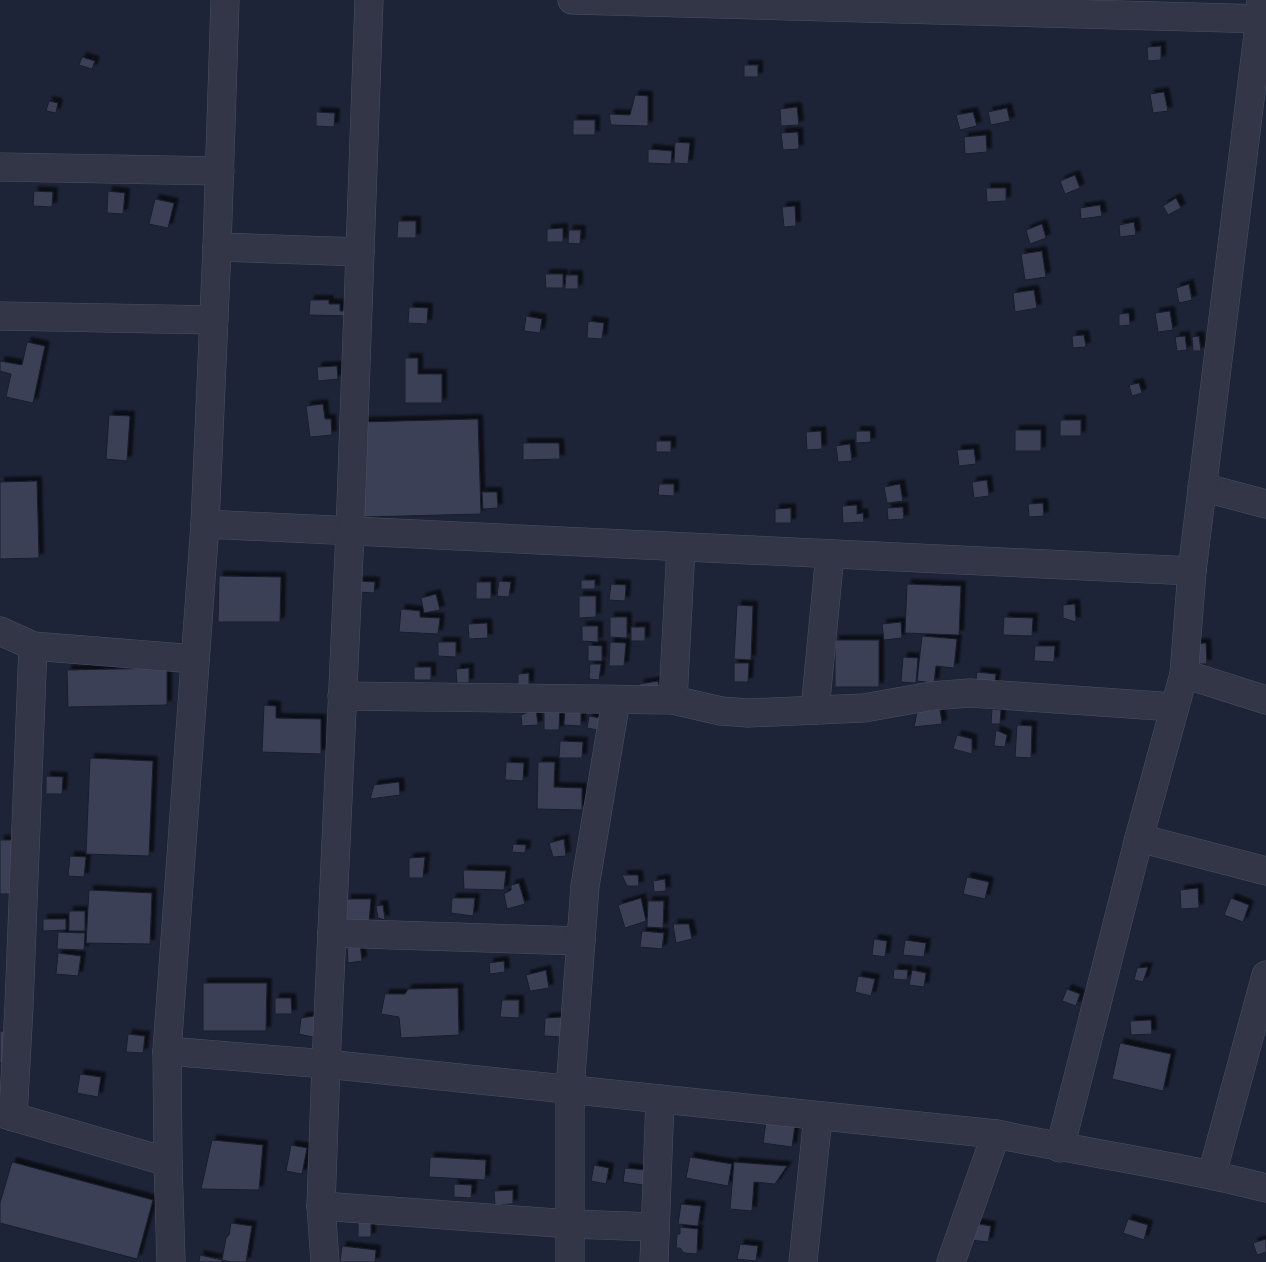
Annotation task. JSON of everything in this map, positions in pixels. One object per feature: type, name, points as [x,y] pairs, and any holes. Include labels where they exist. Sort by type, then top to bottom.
[{"type":"street","points":[[171,1262],[167,1051],[205,524],[220,171],[225,0]]},
{"type":"street","points":[[325,1262],[322,1206],[326,1064],[350,532],[369,0]]},
{"type":"street","points":[[572,0],[1262,12],[1192,571],[1184,674],[1139,838],[1060,1148]]},
{"type":"street","points":[[0,167],[220,171]]},
{"type":"street","points":[[217,247],[360,252]]},
{"type":"street","points":[[0,316],[214,320]]},
{"type":"street","points":[[1202,487],[1266,504]]},
{"type":"street","points":[[205,524],[1192,571]]},
{"type":"street","points":[[673,700],[681,547]]},
{"type":"street","points":[[815,710],[830,554]]},
{"type":"street","points":[[0,630],[33,646],[195,659]]},
{"type":"street","points":[[33,646],[10,1005],[6,1115],[168,1162]]},
{"type":"street","points":[[1184,674],[1266,700]]},
{"type":"street","points":[[342,696],[673,700],[721,711],[748,713],[864,708],[931,696],[970,693],[1174,707]]},
{"type":"street","points":[[570,1262],[570,1089],[585,886],[616,700]]},
{"type":"street","points":[[1139,838],[1266,871]]},
{"type":"street","points":[[332,933],[581,941]]},
{"type":"street","points":[[1212,1174],[1266,976]]},
{"type":"street","points":[[167,1051],[326,1064],[996,1134],[1060,1148],[1212,1174],[1266,1188]]},
{"type":"street","points":[[654,1262],[660,1099]]},
{"type":"street","points":[[803,1262],[818,1116]]},
{"type":"street","points":[[951,1262],[996,1134]]},
{"type":"street","points":[[322,1206],[571,1224],[656,1228]]},
{"type":"building","points":[[1161,46],[1161,60],[1148,61],[1147,47]]},
{"type":"building","points":[[82,57],[95,61],[92,69],[79,65]]},
{"type":"building","points":[[744,65],[758,65],[758,77],[744,77]]},
{"type":"building","points":[[1164,92],[1168,111],[1153,113],[1150,94]]},
{"type":"building","points":[[635,95],[648,96],[648,126],[611,125],[609,114],[630,115]]},
{"type":"building","points":[[49,101],[58,103],[56,113],[46,111]]},
{"type":"building","points":[[797,107],[799,125],[781,126],[780,109]]},
{"type":"building","points":[[1007,108],[1010,121],[991,125],[988,112]]},
{"type":"building","points":[[316,112],[335,113],[334,127],[316,126]]},
{"type":"building","points":[[973,112],[977,126],[960,130],[956,115]]},
{"type":"building","points":[[573,120],[595,120],[595,135],[573,135]]},
{"type":"building","points":[[798,132],[799,149],[783,150],[781,133]]},
{"type":"building","points":[[986,135],[987,152],[965,154],[964,137]]},
{"type":"building","points":[[675,142],[690,143],[688,164],[674,163]]},
{"type":"building","points":[[648,149],[672,151],[671,164],[648,163]]},
{"type":"building","points":[[1075,175],[1080,188],[1065,194],[1060,181]]},
{"type":"building","points":[[986,188],[1006,188],[1006,201],[987,202]]},
{"type":"building","points":[[34,191],[53,192],[52,207],[33,206]]},
{"type":"building","points":[[108,191],[125,193],[123,214],[107,213]]},
{"type":"building","points":[[1176,198],[1181,208],[1168,215],[1163,206]]},
{"type":"building","points":[[155,199],[174,203],[168,228],[149,224]]},
{"type":"building","points":[[1100,205],[1102,216],[1081,219],[1080,208]]},
{"type":"building","points":[[795,206],[796,226],[784,227],[782,207]]},
{"type":"building","points":[[398,221],[416,221],[416,238],[397,238]]},
{"type":"building","points":[[1134,222],[1136,235],[1120,237],[1119,225]]},
{"type":"building","points":[[1042,224],[1046,238],[1030,244],[1026,230]]},
{"type":"building","points":[[563,228],[563,242],[547,242],[547,229]]},
{"type":"building","points":[[569,230],[581,230],[580,244],[568,243]]},
{"type":"building","points":[[1042,251],[1046,277],[1025,280],[1021,254]]},
{"type":"building","points":[[545,274],[563,274],[563,288],[546,288]]},
{"type":"building","points":[[566,275],[578,275],[578,289],[565,289]]},
{"type":"building","points":[[1189,284],[1192,300],[1179,303],[1176,288]]},
{"type":"building","points":[[1034,290],[1037,308],[1015,312],[1013,293]]},
{"type":"building","points":[[310,300],[329,300],[329,304],[340,304],[340,311],[349,311],[349,316],[309,315]]},
{"type":"building","points":[[409,307],[428,308],[427,324],[408,323]]},
{"type":"building","points":[[1170,311],[1173,330],[1158,332],[1155,313]]},
{"type":"building","points":[[1129,313],[1130,325],[1119,326],[1119,314]]},
{"type":"building","points":[[526,316],[542,319],[540,333],[524,331]]},
{"type":"building","points":[[588,321],[604,323],[602,339],[587,338]]},
{"type":"building","points":[[1084,335],[1086,347],[1073,348],[1072,336]]},
{"type":"building","points":[[1185,336],[1187,350],[1177,351],[1175,337]]},
{"type":"building","points":[[1199,336],[1201,351],[1193,351],[1192,337]]},
{"type":"building","points":[[27,342],[45,346],[33,403],[6,397],[11,374],[0,371],[0,361],[22,365]]},
{"type":"building","points":[[405,358],[418,358],[418,374],[442,374],[442,403],[405,403]]},
{"type":"building","points":[[337,366],[338,379],[318,381],[317,367]]},
{"type":"building","points":[[1139,383],[1142,393],[1132,396],[1129,385]]},
{"type":"building","points":[[323,404],[325,419],[331,419],[332,435],[310,437],[306,406]]},
{"type":"building","points":[[109,415],[130,416],[127,461],[106,459]]},
{"type":"building","points":[[478,419],[481,514],[363,517],[361,422]]},
{"type":"building","points":[[1060,420],[1081,420],[1081,436],[1060,436]]},
{"type":"building","points":[[1015,430],[1041,430],[1041,451],[1015,451]]},
{"type":"building","points":[[821,431],[822,449],[807,450],[806,432]]},
{"type":"building","points":[[856,431],[870,431],[871,442],[856,443]]},
{"type":"building","points":[[656,441],[671,441],[671,452],[656,452]]},
{"type":"building","points":[[523,443],[559,443],[560,459],[523,460]]},
{"type":"building","points":[[850,444],[852,461],[838,462],[836,446]]},
{"type":"building","points":[[974,449],[976,464],[959,466],[957,450]]},
{"type":"building","points":[[987,480],[989,496],[974,498],[972,482]]},
{"type":"building","points":[[37,481],[39,558],[0,559],[0,482]]},
{"type":"building","points":[[659,484],[674,484],[674,496],[658,495]]},
{"type":"building","points":[[900,484],[903,501],[887,503],[884,487]]},
{"type":"building","points":[[482,492],[497,492],[498,508],[483,509]]},
{"type":"building","points":[[1043,503],[1044,516],[1029,517],[1028,504]]},
{"type":"building","points":[[857,505],[857,514],[863,513],[864,522],[843,523],[842,506]]},
{"type":"building","points":[[903,507],[904,519],[888,520],[887,508]]},
{"type":"building","points":[[791,508],[791,523],[775,523],[775,509]]},
{"type":"building","points":[[219,576],[281,577],[280,622],[218,622]]},
{"type":"building","points":[[581,580],[595,580],[595,589],[581,589]]},
{"type":"building","points":[[359,581],[375,582],[374,593],[358,592]]},
{"type":"building","points":[[499,581],[511,582],[509,597],[497,596]]},
{"type":"building","points":[[476,582],[491,582],[491,599],[476,599]]},
{"type":"building","points":[[611,584],[626,585],[625,601],[609,600]]},
{"type":"building","points":[[907,584],[961,586],[959,635],[905,633]]},
{"type":"building","points":[[436,594],[440,610],[424,613],[421,598]]},
{"type":"building","points":[[579,596],[596,596],[596,617],[579,618]]},
{"type":"building","points":[[1075,604],[1076,622],[1063,618],[1063,605]]},
{"type":"building","points":[[737,605],[753,606],[751,660],[734,659]]},
{"type":"building","points":[[401,609],[420,611],[420,617],[440,618],[438,634],[399,632]]},
{"type":"building","points":[[610,617],[627,617],[627,638],[610,637]]},
{"type":"building","points":[[1004,617],[1033,618],[1032,636],[1003,635]]},
{"type":"building","points":[[901,622],[902,638],[884,640],[882,624]]},
{"type":"building","points":[[487,623],[488,638],[469,639],[468,624]]},
{"type":"building","points":[[582,626],[598,626],[598,642],[582,641]]},
{"type":"building","points":[[631,627],[645,627],[645,641],[631,641]]},
{"type":"building","points":[[922,636],[957,639],[954,668],[936,666],[934,683],[917,681]]},
{"type":"building","points":[[835,640],[879,640],[879,687],[835,687]]},
{"type":"building","points":[[438,642],[456,642],[456,657],[438,656]]},
{"type":"building","points":[[610,642],[626,643],[624,666],[609,666]]},
{"type":"building","points":[[1206,643],[1207,664],[1192,664],[1191,644]]},
{"type":"building","points":[[588,645],[602,646],[602,661],[588,661]]},
{"type":"building","points":[[1035,646],[1055,646],[1054,662],[1034,661]]},
{"type":"building","points":[[903,657],[918,658],[916,683],[901,682]]},
{"type":"building","points":[[734,663],[749,663],[748,682],[734,682]]},
{"type":"building","points":[[590,664],[601,664],[599,680],[589,679]]},
{"type":"building","points":[[414,667],[431,667],[431,680],[414,680]]},
{"type":"building","points":[[167,668],[167,705],[68,707],[67,670]]},
{"type":"building","points":[[469,668],[469,683],[457,683],[456,669]]},
{"type":"building","points":[[977,672],[996,674],[994,688],[975,686]]},
{"type":"building","points":[[529,673],[529,686],[518,686],[518,674]]},
{"type":"building","points":[[658,681],[660,695],[644,693],[639,684]]},
{"type":"building","points":[[264,705],[276,706],[276,718],[321,719],[321,754],[262,752]]},
{"type":"building","points":[[544,706],[560,706],[559,730],[544,730]]},
{"type":"building","points":[[536,709],[538,725],[522,726],[521,715]]},
{"type":"building","points":[[940,709],[942,724],[914,727],[917,712]]},
{"type":"building","points":[[992,709],[1001,710],[1000,724],[991,724]]},
{"type":"building","points":[[565,710],[581,711],[581,726],[564,725]]},
{"type":"building","points":[[589,716],[606,719],[604,731],[587,728]]},
{"type":"building","points":[[1017,725],[1032,726],[1031,758],[1015,757]]},
{"type":"building","points":[[996,730],[1007,735],[1005,747],[994,746]]},
{"type":"building","points":[[957,735],[972,739],[972,754],[953,749]]},
{"type":"building","points":[[560,741],[583,742],[582,758],[559,758]]},
{"type":"building","points":[[90,758],[153,761],[149,856],[86,854]]},
{"type":"building","points":[[506,762],[524,763],[523,781],[505,780]]},
{"type":"building","points":[[538,762],[555,762],[554,787],[582,788],[582,810],[537,809]]},
{"type":"building","points":[[46,776],[63,777],[62,794],[46,794]]},
{"type":"building","points":[[399,782],[400,795],[370,799],[374,785]]},
{"type":"building","points":[[564,839],[566,856],[553,857],[549,843]]},
{"type":"building","points":[[0,840],[19,840],[17,894],[0,894]]},
{"type":"building","points":[[513,844],[526,845],[525,853],[512,852]]},
{"type":"building","points":[[70,856],[86,857],[84,877],[68,876]]},
{"type":"building","points":[[425,857],[423,878],[409,878],[409,858]]},
{"type":"building","points":[[463,870],[506,871],[504,890],[464,889]]},
{"type":"building","points":[[622,875],[638,875],[639,886],[627,886]]},
{"type":"building","points":[[967,877],[989,882],[985,899],[963,894]]},
{"type":"building","points":[[665,879],[666,891],[654,892],[653,881]]},
{"type":"building","points":[[519,883],[525,904],[507,909],[504,894],[511,890],[511,885]]},
{"type":"building","points":[[1198,888],[1199,908],[1181,909],[1180,890]]},
{"type":"building","points":[[89,890],[152,893],[150,944],[86,943]]},
{"type":"building","points":[[452,898],[475,898],[473,916],[451,913]]},
{"type":"building","points":[[641,898],[646,921],[625,928],[618,905]]},
{"type":"building","points":[[1231,898],[1249,905],[1243,922],[1224,915]]},
{"type":"building","points":[[347,899],[371,899],[369,923],[346,921]]},
{"type":"building","points":[[648,901],[664,901],[663,928],[647,927]]},
{"type":"building","points":[[383,905],[385,920],[378,918],[376,906]]},
{"type":"building","points":[[69,911],[85,911],[85,931],[69,931]]},
{"type":"building","points":[[43,919],[66,919],[66,930],[43,931]]},
{"type":"building","points":[[673,924],[689,924],[692,939],[676,943]]},
{"type":"building","points":[[642,931],[664,933],[662,949],[640,947]]},
{"type":"building","points":[[58,932],[85,933],[84,950],[57,949]]},
{"type":"building","points":[[874,939],[887,941],[885,957],[872,955]]},
{"type":"building","points":[[905,940],[926,943],[924,957],[903,955]]},
{"type":"building","points":[[360,943],[362,961],[348,963],[347,944]]},
{"type":"building","points":[[58,953],[81,956],[78,976],[56,974]]},
{"type":"building","points":[[504,961],[505,972],[490,974],[489,963]]},
{"type":"building","points":[[1148,967],[1143,982],[1134,980],[1137,968]]},
{"type":"building","points":[[894,969],[908,970],[907,980],[893,979]]},
{"type":"building","points":[[546,970],[549,988],[530,991],[526,975]]},
{"type":"building","points":[[912,970],[926,973],[924,987],[909,985]]},
{"type":"building","points":[[858,976],[875,979],[871,996],[855,992]]},
{"type":"building","points":[[203,983],[267,983],[266,1031],[203,1031]]},
{"type":"building","points":[[458,988],[459,1035],[401,1038],[399,1017],[381,1014],[385,994],[405,994],[408,989]]},
{"type":"building","points":[[1067,989],[1080,994],[1076,1006],[1062,1001]]},
{"type":"building","points":[[275,998],[291,998],[292,1014],[275,1014]]},
{"type":"building","points":[[502,1000],[519,1000],[519,1018],[500,1017]]},
{"type":"building","points":[[321,1015],[317,1038],[299,1034],[301,1018]]},
{"type":"building","points":[[562,1017],[561,1037],[544,1036],[545,1018]]},
{"type":"building","points":[[1151,1020],[1152,1034],[1131,1035],[1130,1021]]},
{"type":"building","points":[[0,1031],[12,1032],[10,1064],[0,1063]]},
{"type":"building","points":[[128,1034],[145,1036],[143,1053],[126,1052]]},
{"type":"building","points":[[1120,1043],[1171,1054],[1163,1091],[1112,1079]]},
{"type":"building","points":[[80,1074],[101,1077],[98,1097],[77,1093]]},
{"type":"building","points":[[767,1114],[796,1118],[792,1147],[763,1143]]},
{"type":"building","points":[[212,1140],[263,1145],[259,1190],[201,1189]]},
{"type":"building","points":[[291,1145],[307,1148],[302,1174],[286,1171]]},
{"type":"building","points":[[430,1157],[486,1160],[485,1180],[429,1177]]},
{"type":"building","points":[[690,1157],[732,1164],[728,1186],[686,1178]]},
{"type":"building","points":[[12,1162],[153,1200],[137,1259],[0,1223],[0,1203]]},
{"type":"building","points":[[734,1162],[787,1166],[775,1184],[754,1182],[752,1211],[730,1209]]},
{"type":"building","points":[[594,1165],[609,1168],[606,1184],[591,1181]]},
{"type":"building","points":[[625,1168],[645,1170],[643,1185],[623,1182]]},
{"type":"building","points":[[454,1184],[472,1185],[471,1198],[454,1197]]},
{"type":"building","points":[[513,1190],[513,1204],[495,1205],[494,1191]]},
{"type":"building","points":[[681,1204],[701,1206],[698,1226],[678,1224]]},
{"type":"building","points":[[1128,1219],[1148,1225],[1144,1240],[1123,1233]]},
{"type":"building","points":[[358,1220],[371,1221],[371,1237],[358,1237]]},
{"type":"building","points":[[231,1223],[252,1226],[246,1262],[222,1260]]},
{"type":"building","points":[[973,1223],[991,1226],[988,1242],[971,1240]]},
{"type":"building","points":[[680,1227],[698,1229],[697,1254],[684,1253],[680,1248],[676,1248],[677,1234],[680,1234]]},
{"type":"building","points":[[1266,1239],[1266,1252],[1257,1255],[1253,1243]]},
{"type":"building","points":[[740,1244],[758,1246],[756,1261],[737,1259]]},
{"type":"building","points":[[342,1246],[376,1250],[375,1262],[340,1262]]},
{"type":"building","points":[[200,1255],[222,1260],[222,1262],[199,1262]]}]
